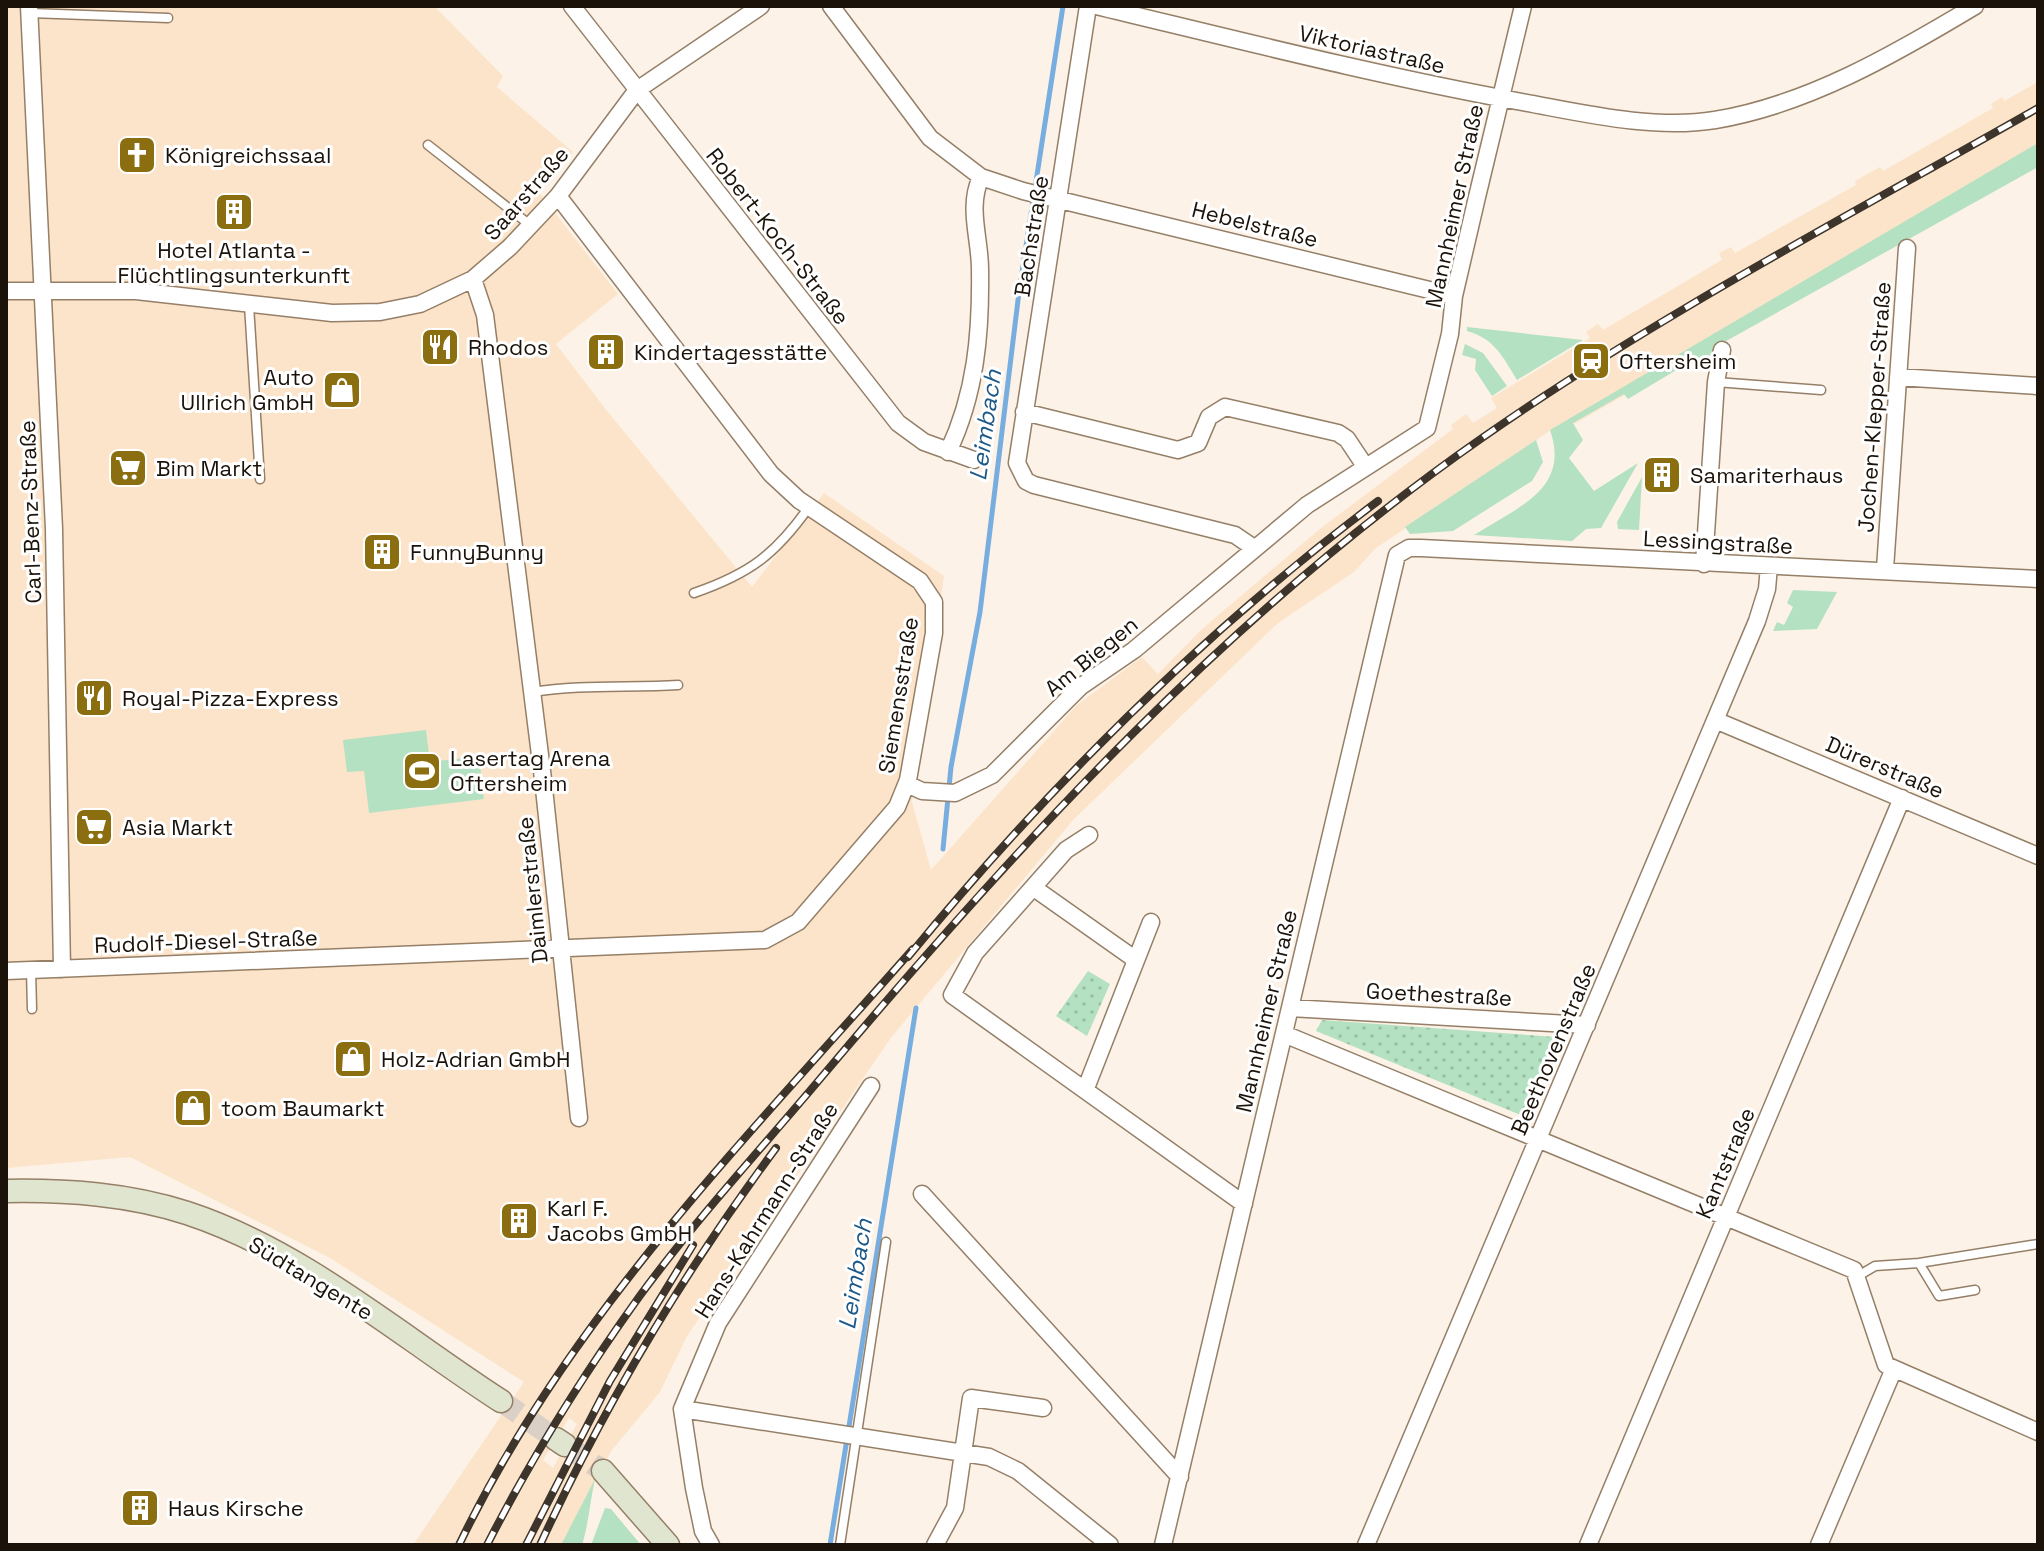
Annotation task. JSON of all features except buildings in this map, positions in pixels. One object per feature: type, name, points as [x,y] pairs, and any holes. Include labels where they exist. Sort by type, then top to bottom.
[{"type":"main road","name":"Südtangente","points":[[6,1191],[54,1190],[132,1199],[188,1213],[244,1237],[322,1280],[501,1401]]},
{"type":"main road","points":[[603,1471],[668,1545]]},
{"type":"street","name":"Robert-Koch-Straße","points":[[572,6],[882,405],[910,433],[948,452],[974,460]]},
{"type":"street","name":"Saarstraße","points":[[6,291],[136,291],[332,313],[380,312],[420,304],[473,279],[531,225],[558,196],[637,90],[761,6]]},
{"type":"street","name":"Hebelstraße","points":[[831,6],[917,123],[947,154],[981,177],[1023,191],[1454,296]]},
{"type":"street","name":"Bachstraße","points":[[1088,6],[1052,198],[1017,453],[1020,472],[1034,485],[1235,535],[1254,548]]},
{"type":"street","name":"Viktoriastraße","points":[[1096,6],[1404,81],[1652,121],[1715,120],[1768,108],[1903,48],[1975,6]]},
{"type":"street","name":"Mannheimer Straße","points":[[1431,416],[1455,310],[1454,296],[1523,6]]},
{"type":"street","name":"Carl-Benz-Straße","points":[[29,9],[54,529],[62,969]]},
{"type":"street","points":[[948,452],[966,407],[978,349],[980,265],[974,216],[981,177]]},
{"type":"street","name":"Siemensstraße","points":[[408,956],[755,940],[777,935],[798,922],[888,820],[907,784],[934,633],[934,602],[920,581],[809,507],[759,460],[558,196]]},
{"type":"street","name":"Jochen-Klepper-Straße","points":[[1885,569],[1907,248]]},
{"type":"street","name":"Daimlerstraße","points":[[473,279],[485,315],[532,692],[579,1118]]},
{"type":"street","points":[[1704,564],[1716,382],[1722,350]]},
{"type":"street","points":[[1898,377],[2038,386]]},
{"type":"street","points":[[1024,412],[1178,450],[1198,443],[1209,417],[1225,407],[1338,433],[1347,439],[1365,466]]},
{"type":"street","name":"Am Biegen","points":[[907,784],[936,793],[955,793],[992,775],[1080,687],[1134,650],[1307,505],[1365,466],[1418,436],[1431,416]]},
{"type":"street","name":"Lessingstraße","points":[[1397,555],[1409,548],[1421,548],[2038,579]]},
{"type":"street","name":"Mannheimer Straße","points":[[1163,1545],[1397,555]]},
{"type":"street","name":"Beethovenstraße","points":[[1366,1545],[1757,621],[1767,589],[1769,566]]},
{"type":"street","name":"Dürerstraße","points":[[1715,720],[2036,850]]},
{"type":"street","name":"Kantstraße","points":[[1588,1545],[1902,798]]},
{"type":"street","points":[[1089,835],[1073,844],[975,953],[952,995],[1244,1204]]},
{"type":"street","points":[[1034,888],[1136,960]]},
{"type":"street","points":[[1086,1088],[1151,922]]},
{"type":"street","name":"Rudolf-Diesel-Straße","points":[[6,971],[408,956]]},
{"type":"street","name":"Goethestraße","points":[[1290,1008],[1587,1025]]},
{"type":"street","points":[[1284,1034],[1837,1262],[1858,1276],[1881,1358],[1893,1371],[2038,1432]]},
{"type":"street","name":"Hans-Kahrmann-Straße","points":[[682,1409],[718,1323],[871,1086]]},
{"type":"street","points":[[922,1194],[1180,1477]]},
{"type":"street","points":[[1819,1545],[1893,1371]]},
{"type":"street","points":[[935,1545],[955,1508],[971,1398],[1043,1408]]},
{"type":"street","points":[[711,1545],[703,1531],[697,1503],[682,1409],[1006,1463],[1110,1545]]},
{"type":"lane","points":[[29,9],[168,18]]},
{"type":"lane","points":[[428,145],[531,225]]},
{"type":"lane","points":[[249,304],[260,479]]},
{"type":"lane","points":[[1716,382],[1821,390]]},
{"type":"lane","points":[[694,593],[750,570],[768,557],[809,507]]},
{"type":"lane","points":[[532,692],[567,686],[608,689],[678,685]]},
{"type":"lane","points":[[31,970],[32,1009]]},
{"type":"lane","points":[[840,1545],[886,1242]]},
{"type":"lane","points":[[1858,1276],[1875,1266],[1919,1263],[2038,1244]]},
{"type":"lane","points":[[1919,1263],[1939,1296],[1975,1290]]},
{"type":"shaded area","points":[[6,6],[434,6],[503,76],[497,87],[573,152],[539,192],[618,294],[556,344],[752,587],[824,493],[944,576],[912,802],[931,870],[1077,705],[1142,657],[1158,674],[1202,629],[1321,528],[1453,429],[1451,425],[1466,414],[1473,423],[1497,408],[1491,398],[1590,338],[1586,332],[1598,324],[1603,330],[1722,260],[1719,253],[1731,247],[1735,253],[1856,185],[1855,181],[1880,167],[1883,171],[1993,108],[1991,104],[2002,97],[2004,101],[2038,82],[2038,157],[1576,423],[1560,424],[1376,548],[1354,572],[1278,623],[1073,820],[890,1039],[687,1336],[660,1392],[612,1450],[595,1479],[570,1545],[413,1545],[524,1382],[330,1258],[130,1157],[6,1168]],"holes":[[[569,1418],[577,1424],[553,1468],[543,1460]]]},
{"type":"green space","points":[[2038,143],[2038,167],[1719,345],[1706,360],[1683,366],[1628,399],[1624,394],[1573,423],[1583,440],[1569,458],[1594,491],[1638,463],[1601,528],[1586,529],[1572,541],[1474,535],[1522,506],[1546,482],[1553,468],[1550,430]]},
{"type":"green space","points":[[1467,327],[1583,340],[1517,380],[1497,350],[1484,338],[1467,331]]},
{"type":"green space","points":[[1465,344],[1483,353],[1507,386],[1492,396],[1475,370],[1476,359],[1462,355]]},
{"type":"green space","points":[[1536,440],[1543,462],[1532,481],[1453,531],[1410,534],[1405,527]]},
{"type":"green space","points":[[1642,477],[1639,530],[1618,529],[1617,522]]},
{"type":"green space","points":[[1793,590],[1837,592],[1817,629],[1773,631],[1777,622],[1784,625],[1793,607],[1787,603]]},
{"type":"green space","name":"Lasertag Arena Oftersheim","points":[[426,730],[430,762],[479,756],[484,799],[369,813],[364,771],[347,772],[343,740]]},
{"type":"green space","points":[[1088,971],[1110,984],[1087,1036],[1056,1016]]},
{"type":"green space","points":[[1322,1020],[1556,1037],[1523,1116],[1316,1031]]},
{"type":"green space","points":[[595,1479],[582,1545],[561,1545]]},
{"type":"green space","points":[[605,1508],[611,1509],[641,1545],[591,1545]]},
{"type":"waterway","name":"Leimbach","points":[[943,849],[951,767],[980,612],[1019,292],[1063,6]]},
{"type":"waterway","name":"Leimbach","points":[[830,1545],[916,1008]]},
{"type":"tunnel","points":[[501,1401],[556,1439]]},
{"type":"tunnel","points":[[565,1445],[603,1471]]},
{"type":"railway","points":[[487,1545],[521,1481],[578,1387],[639,1297],[683,1240],[976,899],[1053,815],[1215,654],[1300,578],[1389,506],[1549,393],[1686,307],[2038,108]]},
{"type":"railway","points":[[908,957],[1015,833],[1129,715],[1250,604],[1378,501]]},
{"type":"railway","points":[[459,1545],[503,1462],[553,1382],[607,1306],[726,1160],[913,949]]},
{"type":"railway","points":[[540,1545],[591,1441],[648,1340],[709,1243],[776,1148]]},
{"type":"railway","points":[[526,1545],[610,1381],[693,1245]]},
{"type":"place","name":"Königreichssaal","points":[[137,155]]},
{"type":"place","name":"Hotel Atlanta - Flüchtlingsunterkunft","points":[[234,212]]},
{"type":"place","name":"Rhodos","points":[[440,347]]},
{"type":"place","name":"Kindertagesstätte","points":[[606,352]]},
{"type":"place","name":"Oftersheim","points":[[1591,361]]},
{"type":"place","name":"Auto Ullrich GmbH","points":[[342,390]]},
{"type":"place","name":"Bim Markt","points":[[128,468]]},
{"type":"place","name":"Samariterhaus","points":[[1662,475]]},
{"type":"place","name":"FunnyBunny","points":[[382,552]]},
{"type":"place","name":"Royal-Pizza-Express","points":[[94,698]]},
{"type":"place","name":"Lasertag Arena Oftersheim","points":[[422,771]]},
{"type":"place","name":"Asia Markt","points":[[94,827]]},
{"type":"place","name":"Holz-Adrian GmbH","points":[[353,1059]]},
{"type":"place","name":"toom Baumarkt","points":[[193,1108]]},
{"type":"place","name":"Karl F. Jacobs GmbH","points":[[519,1221]]},
{"type":"place","name":"Haus Kirsche","points":[[140,1508]]}]
